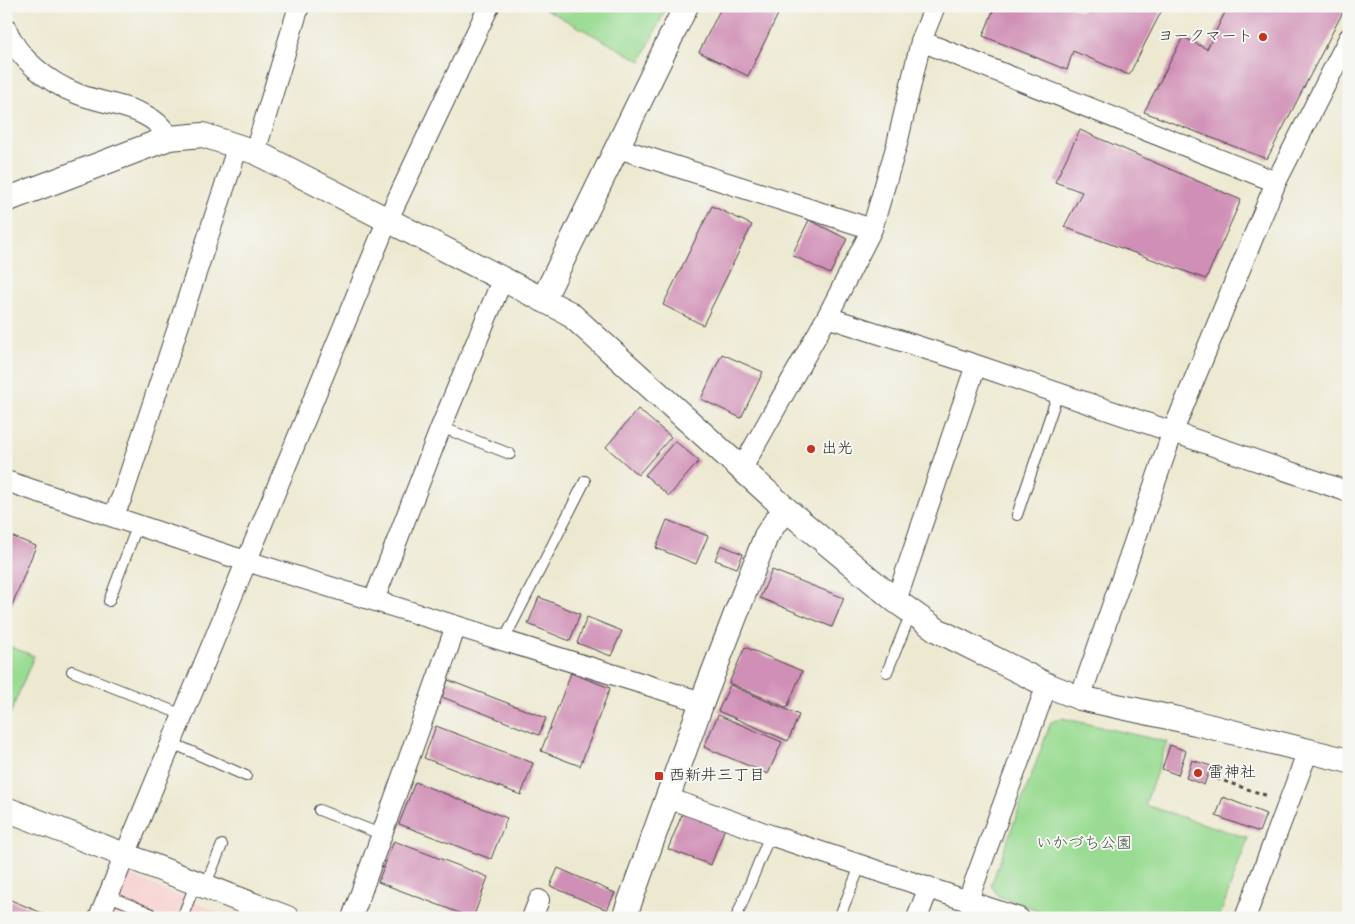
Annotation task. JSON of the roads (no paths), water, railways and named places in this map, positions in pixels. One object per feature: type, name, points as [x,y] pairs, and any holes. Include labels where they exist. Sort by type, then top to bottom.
[{"type":"street","points":[[113,516],[122,497],[299,6]]},
{"type":"street","points":[[100,918],[388,219],[489,6]]},
{"type":"street","points":[[543,300],[686,6]]},
{"type":"street","points":[[741,470],[827,317],[872,228],[896,144],[921,41],[935,6]]},
{"type":"street","points":[[6,28],[21,52],[48,77],[77,94],[143,114],[163,126],[168,138]]},
{"type":"street","points":[[1080,698],[1173,431],[1276,182],[1349,38]]},
{"type":"street","points":[[921,41],[1276,182]]},
{"type":"street","points":[[6,200],[168,138],[203,135],[246,149],[388,219],[570,313],[787,510],[904,607],[937,630],[1047,684],[1080,698],[1196,723],[1349,761]]},
{"type":"street","points":[[618,148],[872,228]]},
{"type":"street","points":[[374,600],[441,427],[503,278]]},
{"type":"street","points":[[827,317],[1173,431],[1349,492]]},
{"type":"street","points":[[904,607],[976,365]]},
{"type":"street","points":[[6,481],[246,561],[702,702]]},
{"type":"street","points":[[624,918],[702,702],[766,536],[776,521],[787,510]]},
{"type":"street","points":[[352,918],[456,626]]},
{"type":"street","points":[[968,900],[1047,684]]},
{"type":"street","points":[[1245,918],[1308,751]]},
{"type":"street","points":[[668,798],[770,835],[1019,918]]},
{"type":"street","points":[[6,809],[200,884],[272,915]]},
{"type":"street","points":[[917,918],[929,887]]},
{"type":"lane","points":[[1018,515],[1058,393]]},
{"type":"lane","points":[[441,427],[510,454]]},
{"type":"lane","points":[[504,640],[586,481]]},
{"type":"lane","points":[[109,601],[138,524]]},
{"type":"lane","points":[[888,672],[904,607]]},
{"type":"lane","points":[[72,670],[183,715]]},
{"type":"lane","points":[[172,743],[246,776]]},
{"type":"lane","points":[[319,810],[383,835]]},
{"type":"lane","points":[[736,918],[770,835]]},
{"type":"lane","points":[[182,918],[222,845]]},
{"type":"lane","points":[[839,918],[861,864]]},
{"type":"lane","points":[[108,896],[150,913]]},
{"type":"place","name":"ヨークマート","points":[[1263,37]]},
{"type":"place","name":"出光","points":[[811,449]]},
{"type":"place","name":"雷神社","points":[[1198,773]]},
{"type":"place","name":"西新井三丁目","points":[[659,776]]},
{"type":"park label","name":"いかづち公園","points":[[1084,844]]}]
